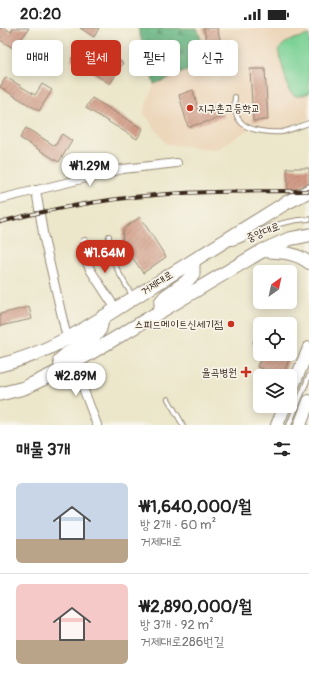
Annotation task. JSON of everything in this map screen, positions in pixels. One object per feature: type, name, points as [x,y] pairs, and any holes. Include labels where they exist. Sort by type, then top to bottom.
[{"type":"main road","name":"거제대로","points":[[0,365],[36,353],[67,338],[284,204],[309,191]]},
{"type":"main road","points":[[0,394],[24,388],[77,362],[262,250],[289,239],[309,235]]},
{"type":"main road","points":[[262,250],[287,253],[302,257],[309,263]]},
{"type":"main road","points":[[161,311],[161,302],[166,296],[186,282],[193,274],[193,261]]},
{"type":"main road","points":[[62,370],[60,360],[68,353],[94,337],[100,329],[103,317]]},
{"type":"main road","points":[[297,376],[309,348]]},
{"type":"main road","points":[[300,425],[309,401]]},
{"type":"main road","points":[[277,425],[282,413]]},
{"type":"street","points":[[0,199],[123,169],[177,163]]},
{"type":"street","points":[[36,190],[44,239],[67,338]]},
{"type":"street","points":[[85,242],[87,263],[90,271],[116,309]]},
{"type":"street","points":[[77,362],[80,380],[96,425]]},
{"type":"lane","points":[[235,97],[235,112],[240,122],[262,132],[282,132],[309,123]]},
{"type":"lane","name":"중앙대로","points":[[218,246],[240,241],[259,231],[288,222],[309,219]]},
{"type":"lane","points":[[109,236],[107,246],[119,273],[134,298]]},
{"type":"lane","points":[[290,425],[309,376]]},
{"type":"lane","points":[[168,398],[183,425]]},
{"type":"shaded area","points":[[197,28],[309,28],[309,119],[279,130],[254,126],[216,150],[166,144],[143,112],[154,84],[174,76],[180,76],[180,74],[188,70],[188,76],[238,76],[238,40],[201,40]]},
{"type":"green space","points":[[138,28],[197,28],[201,40],[188,40],[188,70],[180,74],[180,40],[141,40]]},
{"type":"green space","points":[[309,35],[309,93],[296,96],[289,91],[278,50],[296,38]]},
{"type":"green space","points":[[152,76],[174,76],[154,84]]},
{"type":"building","points":[[0,28],[5,28],[11,32],[13,28],[29,28],[21,40],[12,40],[12,47],[0,40]]},
{"type":"building","points":[[80,28],[99,28],[94,37]]},
{"type":"building","points":[[203,28],[217,28],[220,40],[207,40]]},
{"type":"building","points":[[250,69],[265,69],[268,120],[253,121]]},
{"type":"building","points":[[98,76],[115,76],[110,84]]},
{"type":"building","points":[[6,77],[35,95],[42,84],[52,90],[39,111],[0,87]]},
{"type":"building","points":[[193,90],[199,112],[221,105],[224,117],[188,127],[179,95]]},
{"type":"building","points":[[92,98],[143,129],[137,139],[86,108]]},
{"type":"building","points":[[26,128],[55,146],[62,134],[72,141],[59,162],[20,138]]},
{"type":"building","points":[[287,168],[309,168],[309,183],[288,193]]},
{"type":"building","points":[[140,217],[166,257],[143,273],[122,242],[123,229]]},
{"type":"building","points":[[29,307],[32,319],[0,326],[0,314]]},
{"type":"building","points":[[259,361],[288,361],[286,369],[263,369],[257,367]]},
{"type":"railway","points":[[0,222],[79,205],[133,197],[238,191],[309,191]]},
{"type":"place","name":"지구촌고등학교","points":[[190,108]]},
{"type":"place","name":"스피드메이트신세기점","points":[[231,324]]},
{"type":"place","name":"율곡병원","points":[[246,372]]}]
